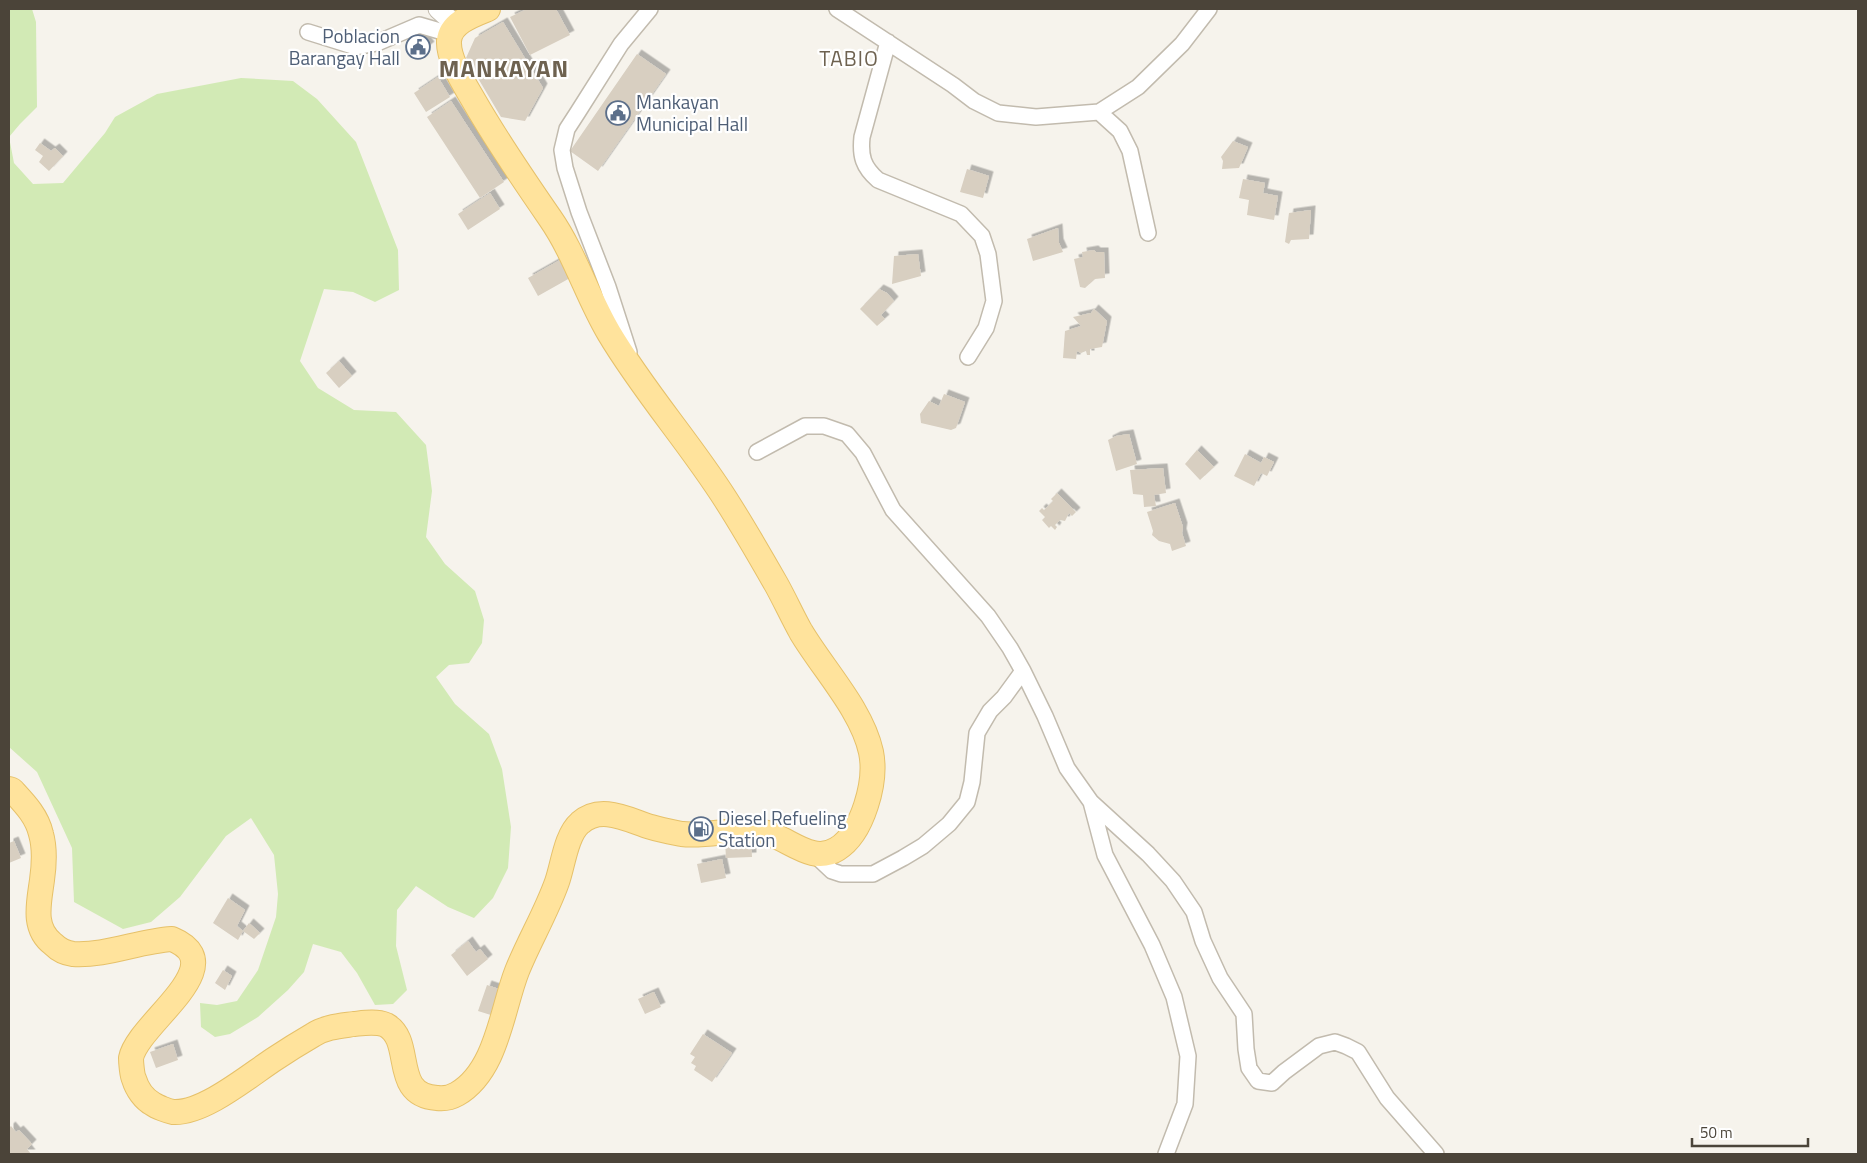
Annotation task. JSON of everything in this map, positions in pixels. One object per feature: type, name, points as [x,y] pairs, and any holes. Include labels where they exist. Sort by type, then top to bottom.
[{"type":"main road","points":[[9,789],[30,810],[41,834],[43,857],[42,880],[38,898],[38,922],[45,938],[60,951],[72,954],[88,954],[172,939],[181,943],[192,953],[194,967],[187,983],[149,1027],[138,1043],[131,1060],[133,1077],[140,1092],[146,1099],[156,1107],[176,1112],[197,1107],[233,1088],[321,1029],[375,1022],[386,1026],[396,1035],[407,1079],[413,1088],[430,1098],[454,1096],[464,1089],[481,1070],[492,1049],[518,970],[555,888],[565,858],[569,837],[580,823],[593,815],[608,813],[648,826],[687,835],[757,830],[784,838],[814,854],[823,855],[840,848],[857,828],[873,782],[874,772],[870,745],[861,724],[801,632],[726,500],[638,377],[608,331],[570,251],[552,221],[499,144],[465,86],[450,52],[453,30],[488,9]]},
{"type":"street","points":[[438,9],[453,30]]},
{"type":"street","points":[[638,377],[608,287],[579,212],[565,168],[562,150],[567,129],[621,44],[650,9]]},
{"type":"street","points":[[837,9],[953,85],[974,101],[998,112],[1036,117],[1099,112],[1138,88],[1182,44],[1209,9]]},
{"type":"street","points":[[308,32],[356,47],[377,43],[420,25],[453,30]]},
{"type":"street","points":[[888,42],[862,137],[860,152],[863,163],[878,180],[961,214],[982,236],[988,254],[994,301],[986,328],[968,357]]},
{"type":"street","points":[[1099,112],[1120,131],[1130,151],[1148,233]]},
{"type":"street","points":[[757,452],[805,426],[824,426],[847,434],[863,453],[893,510],[988,616],[1023,671],[1067,768],[1091,802],[1148,854],[1173,881],[1194,912],[1203,942],[1220,978],[1244,1014],[1249,1068],[1258,1081],[1272,1083],[1319,1046],[1335,1042],[1346,1046],[1358,1052],[1387,1098],[1436,1154]]},
{"type":"street","points":[[814,854],[832,871],[841,874],[872,874],[923,846],[949,824],[967,802],[972,782],[977,733],[990,711],[1004,697],[1023,671]]},
{"type":"street","points":[[1091,802],[1105,855],[1152,945],[1174,997],[1188,1056],[1185,1104],[1166,1154]]},
{"type":"green space","points":[[9,9],[32,9],[36,22],[37,107],[9,137]]},
{"type":"green space","points":[[241,78],[293,81],[317,99],[356,142],[398,250],[399,290],[375,302],[353,292],[324,289],[300,361],[318,388],[354,410],[396,412],[426,445],[432,491],[426,537],[445,564],[475,591],[484,620],[482,643],[469,663],[449,665],[436,677],[455,704],[489,734],[502,769],[511,827],[508,868],[493,898],[474,918],[448,907],[416,886],[397,910],[396,946],[407,990],[393,1004],[375,1005],[357,973],[341,952],[313,944],[304,972],[288,990],[258,1017],[230,1034],[215,1037],[201,1027],[200,1003],[217,1005],[237,1001],[258,970],[276,917],[278,894],[274,855],[251,818],[226,836],[180,897],[151,922],[123,929],[74,902],[72,848],[37,772],[9,747],[9,137],[14,163],[33,184],[63,183],[105,133],[115,117],[157,94]]},
{"type":"building","points":[[527,9],[556,9],[570,35],[530,55],[510,17]]},
{"type":"building","points":[[503,22],[543,88],[525,121],[501,117],[466,58],[475,38]]},
{"type":"building","name":"Poblacion Barangay Hall","points":[[422,36],[430,46],[414,59],[406,49]]},
{"type":"building","name":"Mankayan Municipal Hall","points":[[637,54],[666,74],[598,171],[570,151]]},
{"type":"building","points":[[438,77],[450,97],[426,112],[414,93]]},
{"type":"building","points":[[451,101],[504,182],[480,198],[427,117]]},
{"type":"building","points":[[1233,141],[1248,147],[1239,168],[1222,169],[1223,161],[1221,157]]},
{"type":"building","points":[[40,143],[51,151],[55,148],[63,156],[49,171],[39,162],[43,156],[35,150]]},
{"type":"building","points":[[967,169],[989,176],[983,198],[960,192]]},
{"type":"building","points":[[1243,179],[1265,183],[1263,193],[1278,196],[1274,220],[1247,215],[1249,200],[1239,198]]},
{"type":"building","points":[[490,193],[500,209],[468,230],[458,214]]},
{"type":"building","points":[[1311,210],[1309,239],[1291,240],[1289,244],[1285,242],[1289,213]]},
{"type":"building","points":[[1058,228],[1059,243],[1063,252],[1033,261],[1027,239]]},
{"type":"building","points":[[1094,250],[1096,252],[1104,252],[1105,278],[1095,279],[1085,288],[1080,287],[1074,259],[1083,257],[1082,252]]},
{"type":"building","points":[[918,254],[921,276],[892,284],[894,256]]},
{"type":"building","points":[[560,260],[570,278],[538,296],[528,278]]},
{"type":"building","points":[[879,289],[887,293],[894,301],[881,315],[885,319],[877,326],[860,309]]},
{"type":"building","points":[[1094,309],[1107,321],[1102,347],[1090,349],[1090,355],[1087,355],[1086,351],[1081,353],[1077,351],[1076,359],[1063,358],[1065,331],[1081,326],[1073,317],[1091,313]]},
{"type":"building","points":[[339,361],[352,376],[339,388],[326,373]]},
{"type":"building","points":[[944,394],[965,402],[956,428],[951,430],[921,423],[920,414],[929,401],[939,406]]},
{"type":"building","points":[[1129,434],[1137,464],[1116,471],[1108,440],[1116,436]]},
{"type":"building","points":[[1197,450],[1214,467],[1200,480],[1185,464]]},
{"type":"building","points":[[1245,454],[1261,463],[1264,457],[1274,462],[1267,476],[1261,473],[1254,486],[1234,476]]},
{"type":"building","points":[[1163,468],[1166,493],[1154,495],[1156,506],[1144,507],[1143,495],[1133,494],[1130,470]]},
{"type":"building","points":[[1057,493],[1076,512],[1072,516],[1069,513],[1065,521],[1060,520],[1055,525],[1057,527],[1055,530],[1051,526],[1049,528],[1042,520],[1045,517],[1039,511],[1042,508],[1044,510],[1053,501],[1051,499]]},
{"type":"building","points":[[1175,503],[1183,527],[1182,533],[1186,546],[1172,551],[1170,544],[1159,541],[1152,535],[1153,531],[1147,512]]},
{"type":"building","points":[[751,840],[752,857],[726,858],[725,841]]},
{"type":"building","points":[[14,841],[21,858],[9,863],[9,843]]},
{"type":"building","points":[[722,859],[726,878],[701,883],[697,864]]},
{"type":"building","points":[[228,898],[245,910],[237,926],[243,931],[238,940],[213,923]]},
{"type":"building","points":[[249,923],[260,933],[254,939],[243,931]]},
{"type":"building","points":[[468,941],[476,952],[480,949],[488,959],[467,976],[451,955]]},
{"type":"building","points":[[223,970],[232,976],[225,990],[215,983]]},
{"type":"building","points":[[487,985],[502,990],[494,1016],[478,1011]]},
{"type":"building","points":[[654,992],[661,1007],[645,1014],[638,999]]},
{"type":"building","points":[[703,1034],[732,1053],[712,1082],[694,1070],[696,1066],[691,1063],[695,1057],[690,1054]]},
{"type":"building","points":[[173,1044],[178,1060],[156,1068],[150,1052]]},
{"type":"building","points":[[11,1126],[16,1132],[19,1130],[32,1144],[27,1149],[31,1154],[9,1154],[9,1128]]},
{"type":"place","name":"Poblacion Barangay Hall","points":[[418,47]]},
{"type":"place","name":"Mankayan Municipal Hall","points":[[618,113]]},
{"type":"place","name":"Diesel Refueling Station","points":[[701,829]]},
{"type":"district","name":"TABIO","points":[[849,59]]},
{"type":"district","name":"MANKAYAN","points":[[504,69]]}]
